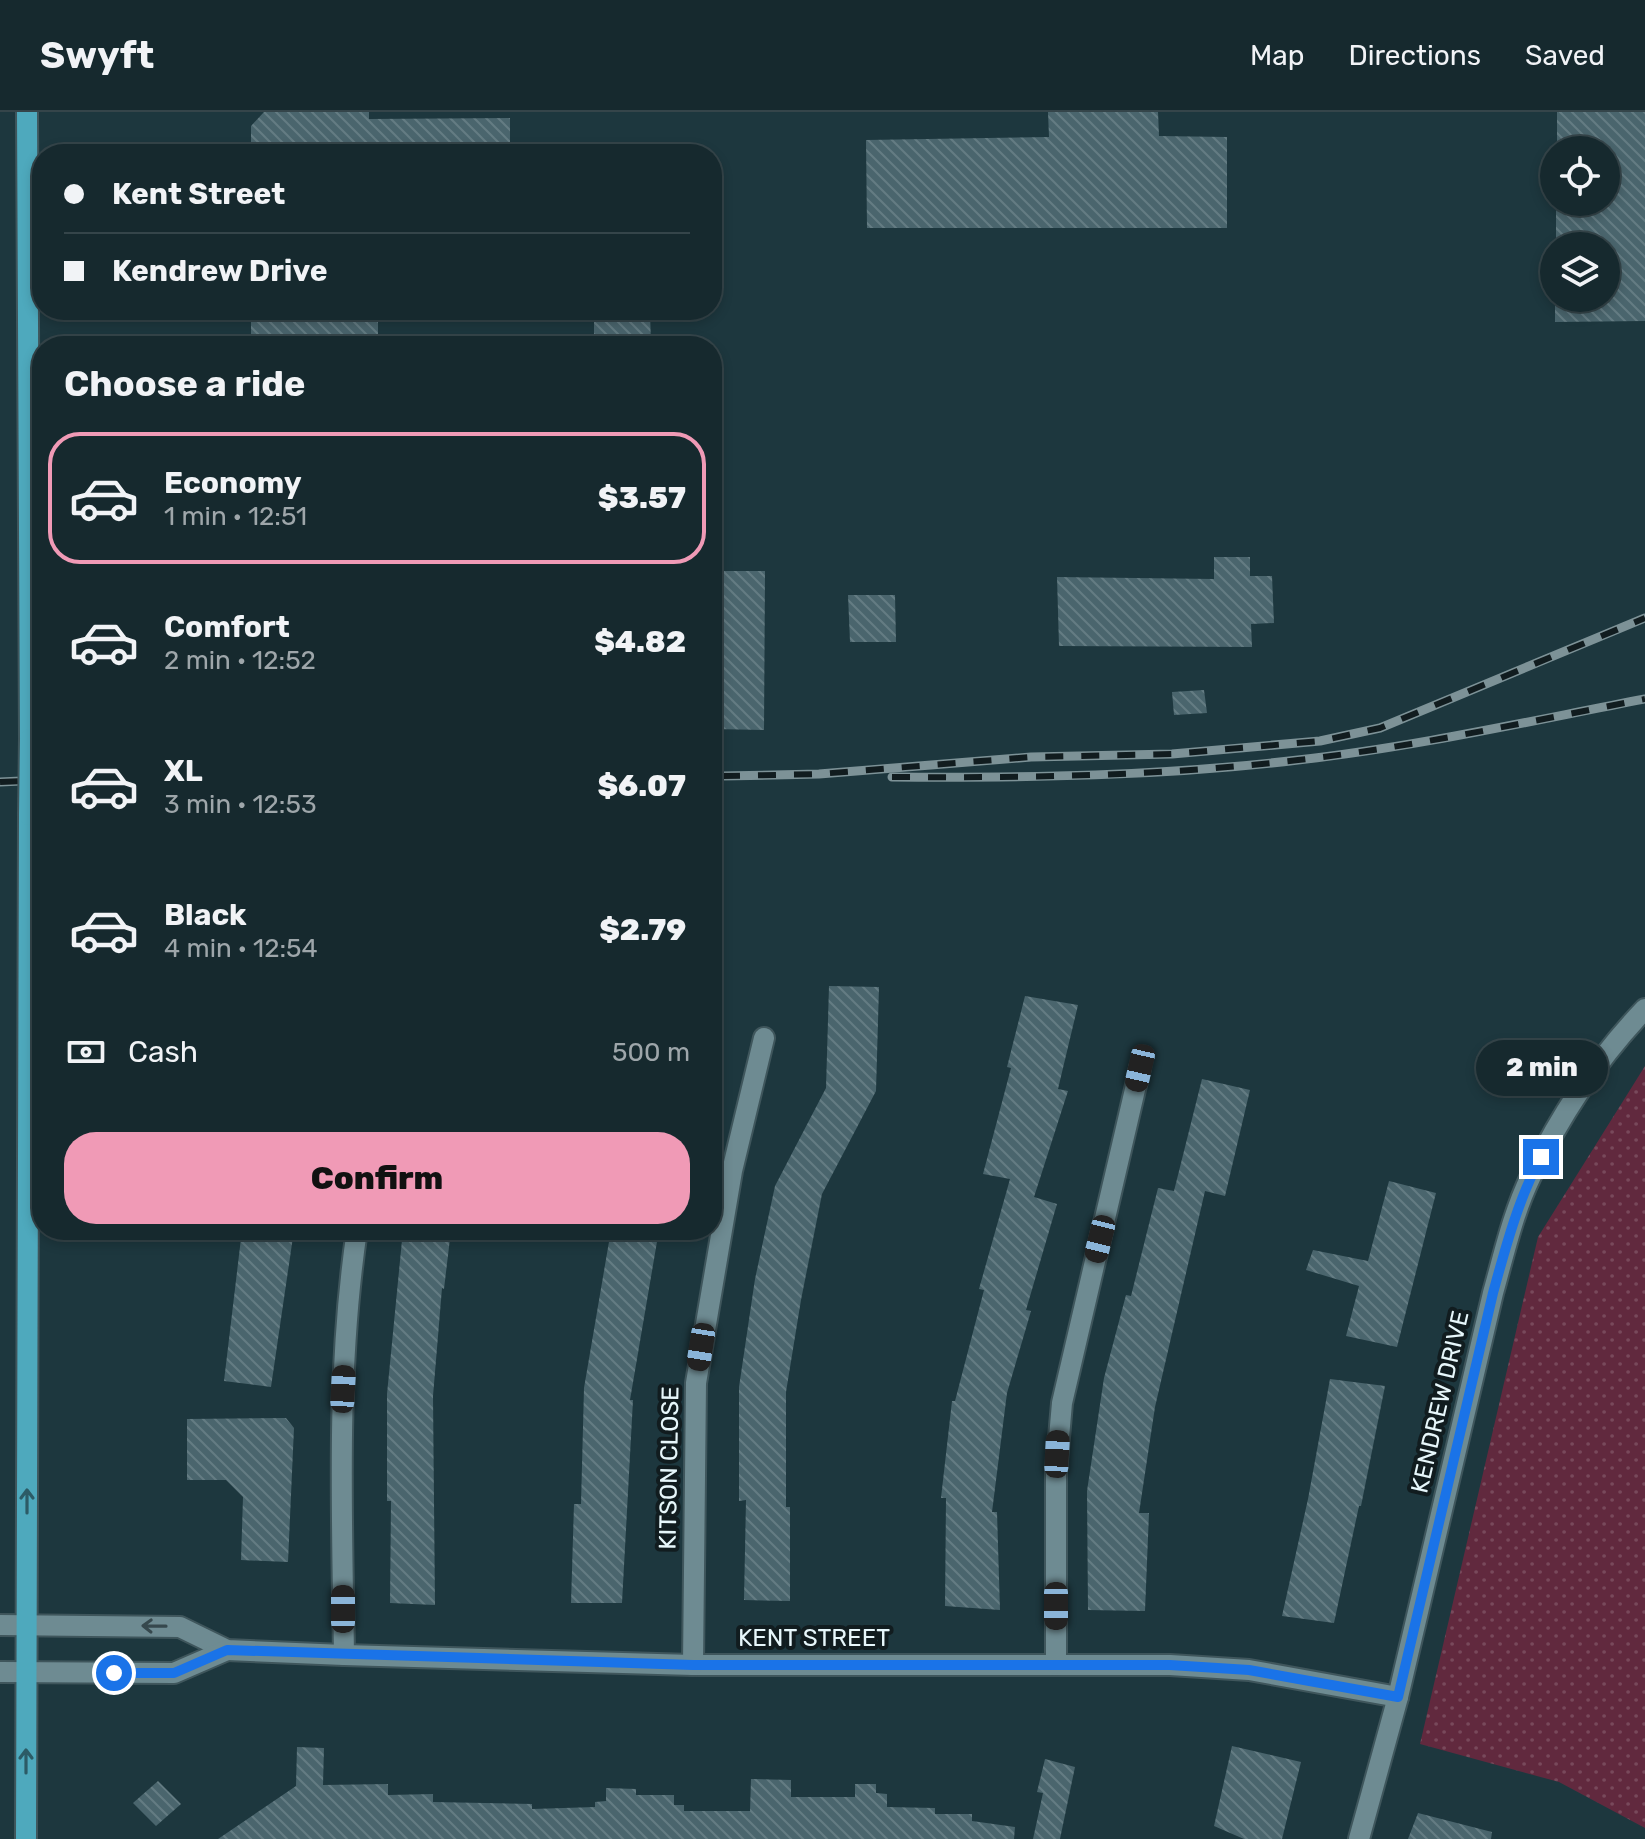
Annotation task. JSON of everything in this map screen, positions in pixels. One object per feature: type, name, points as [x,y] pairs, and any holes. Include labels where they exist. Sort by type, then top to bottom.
[{"type":"main road","points":[[26,1839],[30,739],[27,112]]},
{"type":"street","name":"KENDREW DRIVE","points":[[1359,1839],[1398,1697],[1509,1235],[1530,1177],[1563,1117],[1600,1062],[1645,1009]]},
{"type":"street","name":"KITSON CLOSE","points":[[722,1230],[732,1171],[764,1038]]},
{"type":"street","points":[[1056,1664],[1056,1472],[1062,1403],[1140,1068]]},
{"type":"street","points":[[344,1655],[343,1389],[356,1240]]},
{"type":"street","name":"KITSON CLOSE","points":[[693,1665],[696,1383],[720,1240]]},
{"type":"street","name":"KENT STREET","points":[[0,1625],[180,1627],[227,1650],[344,1655],[693,1665],[1170,1665],[1249,1670],[1398,1697]]},
{"type":"street","name":"KENT STREET","points":[[0,1672],[174,1673],[227,1650]]},
{"type":"shaded area","points":[[1645,1066],[1645,1828],[1559,1782],[1420,1744],[1538,1237]]},
{"type":"building","points":[[264,112],[369,112],[369,119],[510,118],[510,144],[251,144],[251,126]]},
{"type":"building","points":[[1048,112],[1158,112],[1159,136],[1227,137],[1227,228],[867,228],[866,140],[1049,137]]},
{"type":"building","points":[[1557,112],[1645,112],[1645,321],[1555,322],[1555,312],[1620,312],[1620,232],[1556,232],[1556,216],[1620,216],[1620,136],[1557,136]]},
{"type":"building","points":[[251,320],[378,320],[378,336],[251,336]]},
{"type":"building","points":[[594,320],[650,320],[651,336],[594,336]]},
{"type":"building","points":[[1214,557],[1250,557],[1250,576],[1272,576],[1274,623],[1251,624],[1252,647],[1059,646],[1057,577],[1214,579]]},
{"type":"building","points":[[722,571],[765,571],[764,730],[722,729]]},
{"type":"building","points":[[848,595],[895,595],[896,642],[850,642]]},
{"type":"building","points":[[1204,690],[1207,713],[1174,715],[1172,692]]},
{"type":"building","points":[[829,986],[879,987],[876,1091],[822,1194],[801,1300],[786,1392],[790,1601],[744,1600],[746,1500],[739,1501],[739,1387],[755,1279],[775,1186],[826,1088]]},
{"type":"building","points":[[1025,996],[1078,1005],[1058,1089],[1068,1091],[1034,1197],[1057,1204],[1026,1310],[1031,1311],[1007,1393],[992,1512],[997,1512],[1000,1610],[945,1606],[946,1498],[941,1498],[952,1401],[955,1401],[984,1290],[979,1289],[1010,1179],[983,1174],[1011,1068],[1007,1067]]},
{"type":"building","points":[[1202,1079],[1250,1090],[1225,1196],[1205,1191],[1155,1407],[1139,1513],[1149,1513],[1145,1611],[1088,1610],[1087,1491],[1104,1378],[1126,1295],[1131,1296],[1158,1188],[1174,1191]]},
{"type":"building","points":[[1389,1181],[1436,1193],[1397,1347],[1346,1336],[1359,1286],[1306,1270],[1313,1250],[1368,1261]]},
{"type":"building","points":[[241,1240],[293,1240],[271,1387],[224,1381]]},
{"type":"building","points":[[402,1240],[450,1240],[442,1288],[433,1396],[435,1605],[390,1603],[391,1501],[387,1501],[387,1394]]},
{"type":"building","points":[[609,1240],[657,1240],[630,1400],[633,1400],[622,1603],[571,1603],[574,1504],[581,1504],[584,1388]]},
{"type":"building","points":[[1330,1379],[1385,1386],[1334,1623],[1282,1616]]},
{"type":"building","points":[[286,1418],[294,1428],[288,1562],[241,1560],[243,1497],[226,1480],[187,1480],[187,1419]]},
{"type":"building","points":[[1232,1746],[1301,1762],[1282,1839],[1244,1839],[1214,1826]]},
{"type":"building","points":[[297,1747],[324,1748],[323,1785],[388,1784],[388,1795],[433,1794],[433,1802],[532,1804],[532,1809],[595,1807],[595,1802],[606,1801],[606,1788],[636,1789],[636,1795],[674,1795],[674,1805],[684,1805],[684,1811],[750,1811],[751,1779],[791,1780],[791,1797],[855,1797],[855,1784],[876,1784],[876,1793],[887,1794],[887,1807],[935,1808],[935,1814],[972,1814],[972,1821],[1015,1827],[1014,1839],[218,1839],[296,1786]]},
{"type":"building","points":[[1045,1759],[1075,1767],[1060,1839],[1033,1839],[1043,1793],[1037,1792]]},
{"type":"building","points":[[158,1781],[181,1804],[156,1826],[133,1803]]},
{"type":"building","points":[[1418,1813],[1492,1832],[1491,1839],[1408,1839]]},
{"type":"railway","points":[[722,776],[819,774],[1031,757],[1172,754],[1320,741],[1380,728],[1645,618]]},
{"type":"railway","points":[[892,777],[1095,775],[1247,765],[1385,748],[1645,699]]},
{"type":"railway","points":[[0,782],[32,780]]},
{"type":"route","points":[[114,1673],[174,1673],[227,1650],[693,1665],[1170,1665],[1249,1670],[1398,1697],[1493,1293],[1509,1235],[1530,1177],[1541,1157]]}]
